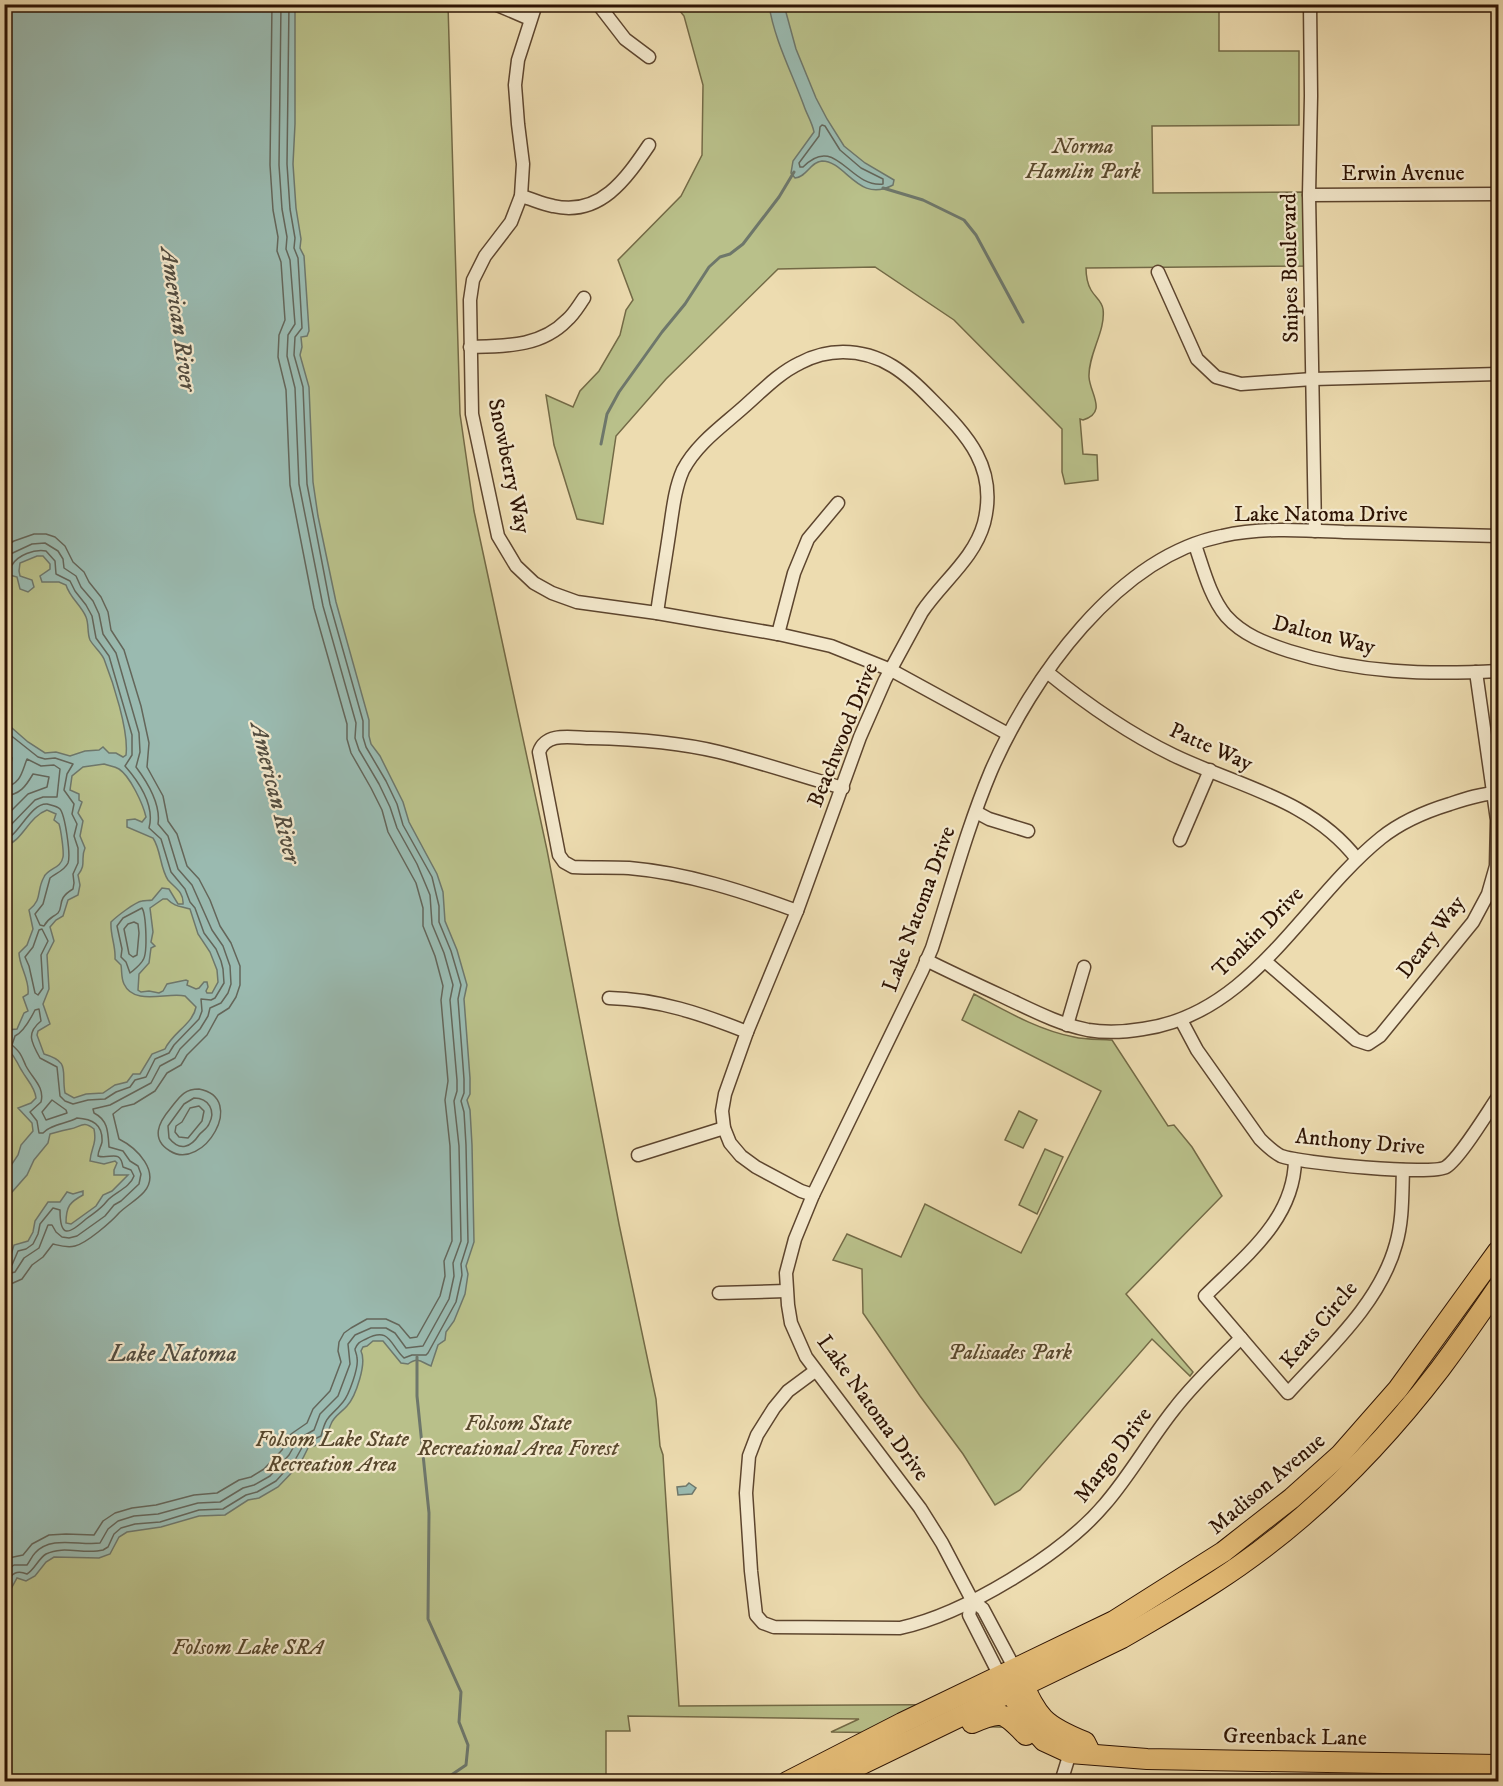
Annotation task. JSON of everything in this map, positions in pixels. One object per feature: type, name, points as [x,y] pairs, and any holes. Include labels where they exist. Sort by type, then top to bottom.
[{"type":"main road","name":"Madison Avenue","points":[[1012,1681],[1142,1605],[1223,1552],[1292,1498],[1340,1455],[1398,1389],[1498,1251]]},
{"type":"main road","name":"Madison Avenue","points":[[1012,1681],[1122,1638],[1239,1566],[1285,1530],[1316,1503],[1391,1428],[1439,1370],[1498,1287]]},
{"type":"main road","points":[[825,1782],[915,1738],[1012,1681]]},
{"type":"main road","points":[[787,1782],[902,1723],[1012,1681]]},
{"type":"main road","name":"Greenback Lane","points":[[1012,1681],[1062,1744],[1085,1742],[1091,1754],[1147,1759],[1498,1765]]},
{"type":"main road","points":[[915,1738],[939,1736],[997,1714],[1009,1717],[1032,1740],[1062,1744]]},
{"type":"street","points":[[495,4],[531,19]]},
{"type":"street","name":"Snowberry Way","points":[[536,4],[519,60],[515,85],[523,164],[521,196],[511,222],[485,256],[473,279],[470,300],[472,414],[498,536],[516,567],[534,583],[552,593],[577,602],[657,613],[778,634],[831,646],[891,670],[1008,734]]},
{"type":"street","points":[[598,4],[625,39],[649,57]]},
{"type":"street","name":"Snipes Boulevard","points":[[1310,4],[1309,195],[1315,531]]},
{"type":"street","points":[[521,196],[560,207],[576,207],[599,200],[618,187],[649,145]]},
{"type":"street","name":"Erwin Avenue","points":[[1309,195],[1498,194]]},
{"type":"street","points":[[1158,272],[1197,358],[1209,372],[1224,380],[1241,384],[1313,379],[1498,374]]},
{"type":"street","points":[[470,347],[534,342],[552,333],[568,320],[584,298]]},
{"type":"street","name":"Beachwood Drive","points":[[657,613],[676,492],[682,473],[699,448],[783,373],[801,362],[820,355],[841,352],[872,357],[892,364],[909,376],[966,435],[984,471],[987,492],[984,523],[967,558],[932,597],[922,612],[870,713],[797,911],[747,1032],[725,1094],[722,1111],[724,1128]]},
{"type":"street","points":[[778,634],[794,573],[808,539],[838,503]]},
{"type":"street","name":"Lake Natoma Drive","points":[[1012,1681],[983,1609],[972,1600],[942,1543],[920,1508],[815,1371],[800,1346],[791,1323],[786,1291],[789,1255],[813,1195],[895,1030],[926,960],[990,773],[1027,700],[1082,627],[1113,594],[1148,568],[1194,545],[1220,536],[1248,532],[1315,531],[1498,536]]},
{"type":"street","name":"Dalton Way","points":[[1194,545],[1215,600],[1225,615],[1251,637],[1333,663],[1375,670],[1434,674],[1498,671]]},
{"type":"street","name":"Patte Way","points":[[1047,672],[1148,742],[1175,756],[1286,802],[1306,813],[1347,846],[1357,859]]},
{"type":"street","name":"Deary Way","points":[[1265,961],[1356,1040],[1368,1044],[1380,1036],[1473,922],[1488,894],[1496,866],[1498,837],[1496,793],[1476,672]]},
{"type":"street","points":[[797,911],[751,894],[699,879],[629,868],[573,867],[567,864],[559,855],[539,752],[542,745],[552,737],[631,739],[682,745],[718,752],[843,788]]},
{"type":"street","points":[[1180,840],[1210,770]]},
{"type":"street","name":"Tonkin Drive","points":[[926,960],[1067,1025],[1090,1030],[1124,1032],[1154,1028],[1181,1020],[1217,1000],[1265,961],[1357,859],[1384,836],[1428,811],[1461,800],[1496,793]]},
{"type":"street","points":[[976,812],[1028,831]]},
{"type":"street","points":[[1067,1025],[1084,967]]},
{"type":"street","points":[[609,998],[656,1002],[700,1013],[747,1032]]},
{"type":"street","name":"Anthony Drive","points":[[1181,1020],[1197,1050],[1260,1139],[1271,1150],[1295,1160],[1403,1170],[1426,1171],[1446,1167],[1498,1097]]},
{"type":"street","points":[[638,1155],[724,1128],[730,1143],[741,1156],[756,1167],[800,1191],[813,1195]]},
{"type":"street","name":"Keats Circle","points":[[1295,1160],[1290,1193],[1275,1224],[1205,1296],[1288,1393],[1342,1333],[1381,1281],[1392,1259],[1400,1226],[1403,1170]]},
{"type":"street","points":[[719,1293],[786,1291]]},
{"type":"street","name":"Margo Drive","points":[[815,1371],[788,1391],[774,1408],[757,1435],[749,1456],[746,1493],[756,1614],[759,1620],[774,1627],[900,1628],[920,1624],[972,1600],[1055,1549],[1097,1513],[1121,1485],[1192,1387],[1241,1338]]},
{"type":"street","name":"Lake Natoma Drive","points":[[972,1600],[969,1615],[1012,1681]]},
{"type":"street","points":[[1061,1782],[1062,1744]]},
{"type":"green space","name":"Folsom Lake State Recreation Area","points":[[5,5],[448,5],[460,414],[474,511],[547,850],[619,1224],[656,1399],[660,1446],[663,1455],[679,1706],[1041,1704],[1040,1728],[913,1725],[895,1733],[831,1732],[859,1719],[628,1716],[630,1731],[606,1731],[606,1781],[5,1781]]},
{"type":"green space","name":"Norma Hamlin Park","points":[[675,5],[1219,5],[1219,51],[1299,51],[1299,125],[1152,126],[1153,193],[1305,192],[1306,266],[1086,268],[1089,285],[1103,309],[1102,326],[1089,368],[1090,383],[1096,402],[1095,412],[1090,417],[1080,419],[1083,454],[1097,455],[1098,480],[1065,484],[1062,472],[1062,429],[954,320],[875,267],[778,269],[666,379],[616,436],[603,524],[577,519],[554,445],[546,395],[573,407],[580,391],[599,371],[620,335],[626,310],[633,300],[618,260],[681,196],[702,155],[703,85],[684,16]]},
{"type":"green space","name":"Palisades Park","points":[[974,994],[1048,1030],[1079,1038],[1112,1040],[1168,1126],[1174,1125],[1192,1147],[1222,1196],[1126,1294],[1193,1372],[1190,1376],[1152,1339],[1020,1490],[995,1505],[963,1454],[863,1313],[862,1269],[833,1260],[847,1234],[901,1257],[925,1204],[1021,1253],[1101,1091],[962,1020]]},
{"type":"green space","points":[[1019,1111],[1037,1120],[1023,1148],[1005,1140]]},
{"type":"green space","points":[[1045,1149],[1063,1157],[1037,1214],[1019,1205]]},
{"type":"water","name":"Lake Natoma","points":[[5,4],[295,5],[293,164],[300,248],[304,256],[309,331],[307,336],[301,337],[300,355],[309,387],[313,482],[336,602],[369,720],[371,744],[380,756],[403,802],[409,822],[437,874],[443,892],[445,921],[457,950],[467,985],[464,999],[470,1078],[470,1094],[467,1100],[470,1110],[472,1145],[474,1242],[466,1266],[468,1274],[465,1294],[454,1321],[446,1332],[445,1340],[438,1345],[431,1366],[418,1360],[408,1364],[401,1363],[383,1341],[373,1341],[363,1347],[361,1351],[362,1371],[347,1406],[332,1421],[325,1442],[308,1448],[300,1464],[278,1487],[259,1498],[248,1500],[225,1515],[199,1516],[161,1527],[127,1532],[119,1537],[110,1554],[99,1558],[54,1557],[46,1562],[35,1576],[26,1581],[17,1578],[11,1589],[5,1591],[5,1263],[10,1258],[14,1245],[28,1241],[35,1221],[48,1202],[60,1202],[67,1192],[73,1194],[83,1191],[83,1195],[72,1202],[68,1209],[66,1223],[71,1224],[96,1206],[103,1195],[112,1191],[128,1175],[114,1175],[117,1163],[115,1161],[104,1164],[90,1161],[94,1129],[82,1125],[50,1134],[48,1143],[34,1160],[27,1175],[5,1200],[5,1163],[12,1164],[21,1145],[33,1131],[32,1123],[18,1108],[31,1103],[36,1098],[15,1058],[8,1050],[5,1050],[7,1030],[17,1029],[24,1013],[28,1011],[23,997],[28,994],[28,989],[19,953],[27,945],[33,929],[29,910],[38,898],[44,877],[60,864],[63,854],[60,827],[54,820],[56,814],[47,810],[40,813],[16,839],[5,846],[5,775],[10,769],[12,758],[5,749],[5,722],[45,753],[56,752],[70,756],[85,751],[99,750],[103,747],[109,753],[116,753],[123,757],[126,755],[126,745],[120,707],[112,680],[104,659],[90,640],[86,617],[66,585],[59,582],[42,582],[40,576],[50,569],[50,564],[43,556],[20,563],[20,576],[32,580],[34,587],[28,592],[20,589],[17,577],[10,575],[5,569]],"holes":[[[104,764],[119,769],[132,784],[146,817],[142,822],[135,819],[127,820],[127,827],[153,838],[165,875],[181,893],[183,900],[183,904],[178,904],[169,889],[162,888],[152,900],[135,904],[111,922],[115,959],[121,965],[123,982],[135,995],[185,996],[196,1007],[191,1018],[165,1049],[152,1054],[140,1074],[133,1074],[127,1082],[115,1085],[103,1093],[86,1094],[74,1098],[65,1093],[61,1064],[58,1060],[44,1054],[37,1035],[38,1031],[50,1024],[43,1004],[49,989],[47,955],[54,941],[50,927],[63,916],[68,900],[78,895],[80,885],[78,875],[83,865],[85,848],[80,836],[83,821],[78,813],[82,802],[79,800],[79,794],[70,790],[72,776],[83,767]],[[163,899],[190,909],[198,934],[210,952],[217,970],[218,982],[212,993],[206,991],[207,982],[196,989],[187,985],[186,980],[167,984],[159,993],[138,990],[139,974],[149,963],[151,948],[155,946],[151,942],[153,932],[150,908]]]},
{"type":"water","points":[[769,5],[784,5],[796,49],[816,98],[844,146],[865,163],[894,180],[893,185],[881,189],[861,186],[838,167],[822,161],[814,164],[799,177],[795,178],[791,173],[793,161],[814,132],[779,43]]},
{"type":"water","points":[[689,1483],[696,1488],[692,1494],[678,1495],[677,1487],[686,1486]]},
{"type":"waterway","points":[[601,444],[607,414],[619,392],[685,304],[709,267],[720,257],[730,254],[743,244],[779,197],[794,172]]},
{"type":"waterway","points":[[883,188],[923,200],[964,220],[976,235],[1023,322]]},
{"type":"waterway","points":[[417,1357],[417,1396],[429,1513],[428,1619],[461,1692],[459,1722],[468,1745],[466,1765],[441,1782]]},
{"type":"water label","name":"American River","points":[[178,319]]},
{"type":"water label","name":"American River","points":[[275,793]]},
{"type":"park label","name":"Folsom State Recreational Area Forest","points":[[518,1436]]},
{"type":"park label","name":"Folsom Lake SRA","points":[[248,1647]]}]
